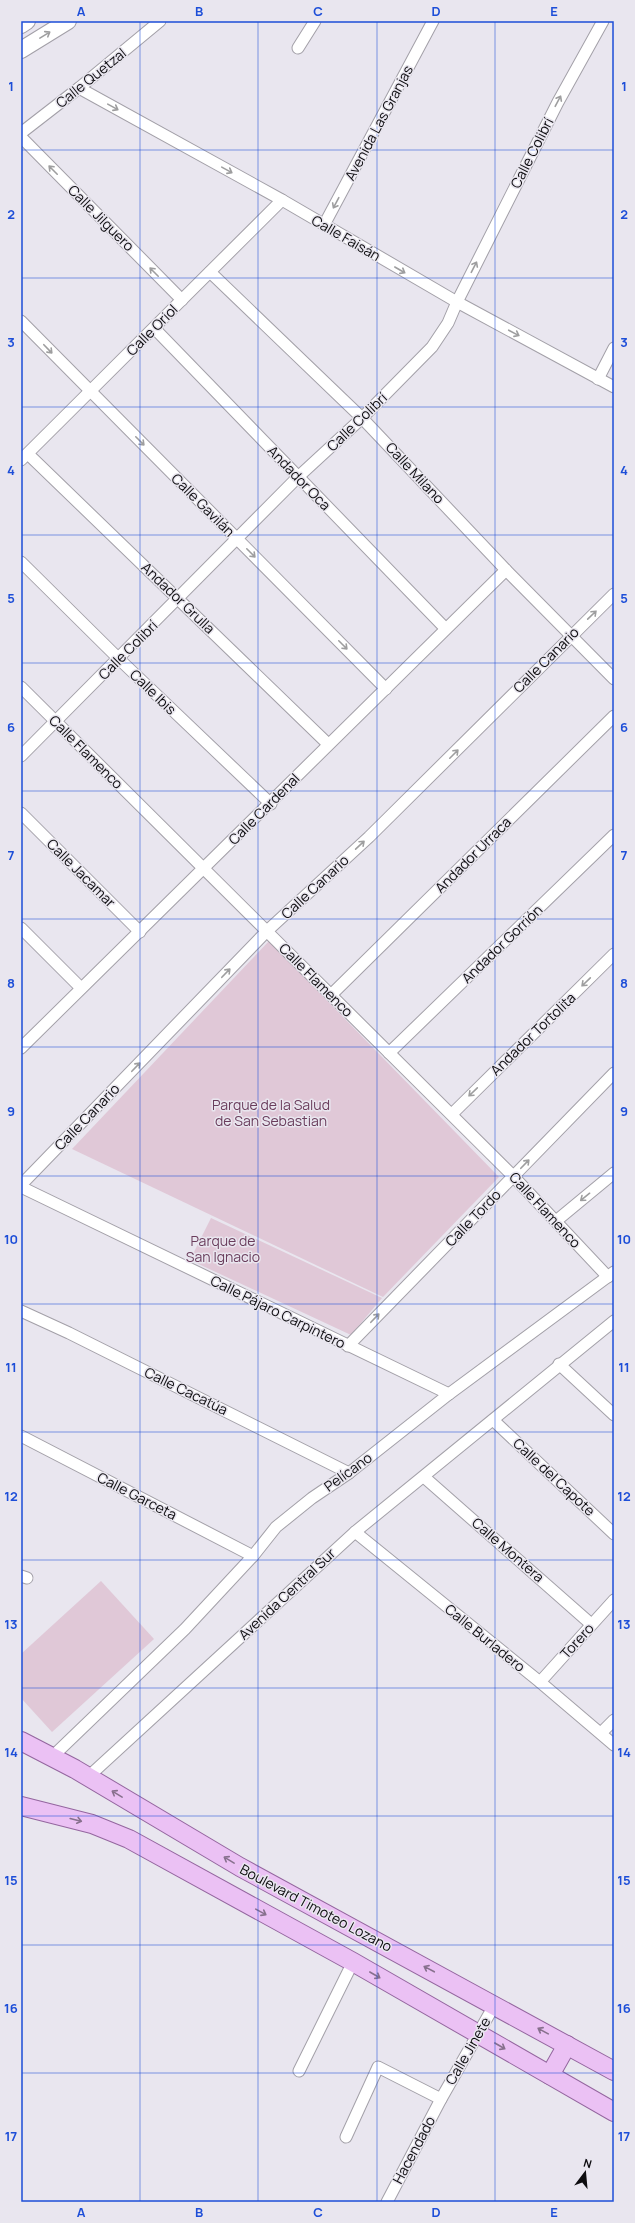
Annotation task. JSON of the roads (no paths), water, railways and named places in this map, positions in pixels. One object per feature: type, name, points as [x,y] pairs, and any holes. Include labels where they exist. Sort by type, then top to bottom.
[{"type":"main road","name":"Boulevard Timoteo Lozano","points":[[21,1741],[55,1758],[240,1867],[495,2004],[614,2071]]},
{"type":"main road","name":"Boulevard Timoteo Lozano","points":[[21,1806],[92,1824],[129,1839],[353,1962],[614,2112]]},
{"type":"main road","points":[[550,2075],[567,2045]]},
{"type":"street","points":[[21,25],[27,21]]},
{"type":"street","points":[[21,50],[68,21]]},
{"type":"street","name":"Calle Quetzal","points":[[21,133],[79,88],[160,21]]},
{"type":"street","points":[[298,48],[315,21]]},
{"type":"street","name":"Avenida Las Granjas","points":[[324,226],[433,21]]},
{"type":"street","name":"Calle Colibrí","points":[[21,756],[298,478],[362,418],[432,347],[448,323],[457,302],[558,102],[603,21]]},
{"type":"street","name":"Calle Faisán","points":[[79,88],[282,200],[324,226],[457,302],[614,387]]},
{"type":"street","name":"Calle Jilguero","points":[[21,137],[182,300]]},
{"type":"street","name":"Calle Oriol","points":[[24,457],[282,200]]},
{"type":"street","name":"Calle Milano","points":[[210,272],[362,418],[506,570],[614,679]]},
{"type":"street","name":"Calle Gavilán","points":[[21,321],[386,689]]},
{"type":"street","name":"Andador Oca","points":[[154,328],[445,628]]},
{"type":"street","points":[[598,379],[614,348]]},
{"type":"street","name":"Andador Grulla","points":[[24,457],[179,599],[328,744]]},
{"type":"street","name":"Calle Ibis","points":[[21,562],[119,659],[271,804]]},
{"type":"street","name":"Calle Cardenal","points":[[23,1042],[140,932],[271,804],[328,744],[386,689],[445,628],[506,570]]},
{"type":"street","name":"Calle Canario","points":[[21,1186],[267,931],[375,831],[614,594]]},
{"type":"street","name":"Calle Flamenco","points":[[21,687],[452,1114],[514,1176],[556,1221],[611,1274]]},
{"type":"street","name":"Andador Urraca","points":[[331,995],[614,716]]},
{"type":"street","name":"Calle Jacamar","points":[[21,813],[140,932]]},
{"type":"street","name":"Andador Gorrión","points":[[389,1053],[614,835]]},
{"type":"street","points":[[21,928],[81,988]]},
{"type":"street","name":"Andador Tortolita","points":[[452,1114],[614,954]]},
{"type":"street","name":"Calle Tordo","points":[[348,1346],[614,1073]]},
{"type":"street","points":[[556,1221],[614,1174]]},
{"type":"street","name":"Calle Pájaro Carpintero","points":[[21,1186],[449,1394]]},
{"type":"street","name":"Pelícano","points":[[55,1758],[186,1629],[253,1556],[276,1527],[312,1498],[349,1473],[449,1394],[611,1274]]},
{"type":"street","name":"Calle Cacatúa","points":[[21,1311],[69,1333],[349,1473]]},
{"type":"street","name":"Avenida Central Sur","points":[[81,1773],[355,1532],[424,1477],[559,1364],[614,1321]]},
{"type":"street","points":[[559,1364],[614,1415]]},
{"type":"street","name":"Calle del Capote","points":[[493,1420],[614,1534]]},
{"type":"street","name":"Calle Garceta","points":[[21,1436],[253,1556]]},
{"type":"street","name":"Calle Montera","points":[[424,1477],[591,1624]]},
{"type":"street","name":"Calle Burladero","points":[[355,1532],[540,1682],[614,1745]]},
{"type":"street","name":"Torero","points":[[540,1682],[614,1600]]},
{"type":"street","points":[[601,1733],[614,1720]]},
{"type":"street","points":[[299,2071],[353,1962]]},
{"type":"street","name":"Calle Jinete","points":[[441,2099],[495,2004]]},
{"type":"street","points":[[346,2137],[378,2067],[441,2099]]},
{"type":"street","name":"Hacendado","points":[[387,2202],[441,2099]]},
{"type":"park label","name":"Parque de la Salud de San Sebastian","points":[[271,1114]]},
{"type":"park label","name":"Parque de San Ignacio","points":[[223,1250]]}]
